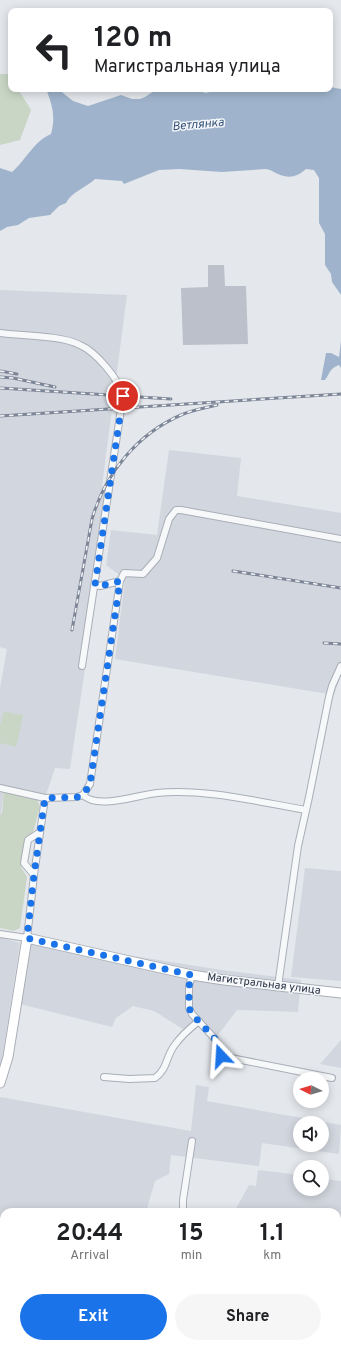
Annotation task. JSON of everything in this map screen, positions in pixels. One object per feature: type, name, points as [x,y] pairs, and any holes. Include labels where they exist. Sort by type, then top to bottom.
[{"type":"main road","name":"Магистральная улица","points":[[27,938],[192,975],[341,993]]},
{"type":"main road","points":[[0,1083],[8,1057],[27,938]]},
{"type":"street","points":[[0,334],[60,339],[81,345],[109,369],[121,388],[123,396],[82,666]]},
{"type":"street","points":[[0,788],[45,798],[77,797],[83,795],[90,784],[120,581],[124,573],[143,574],[157,558],[169,519],[176,510],[341,539]]},
{"type":"street","points":[[95,585],[100,586],[120,581]]},
{"type":"street","points":[[278,986],[298,846],[329,698],[332,686],[341,666]]},
{"type":"street","points":[[83,795],[89,800],[101,802],[182,790],[306,810]]},
{"type":"street","points":[[0,934],[27,938],[45,798]]},
{"type":"street","points":[[34,875],[24,863],[28,840],[40,832]]},
{"type":"street","points":[[192,975],[189,986],[189,1008],[192,1014],[215,1039],[221,1056],[332,1078]]},
{"type":"street","points":[[104,1077],[129,1079],[154,1078],[165,1068],[174,1047],[188,1030],[199,1021]]},
{"type":"street","points":[[183,1208],[192,1141]]},
{"type":"shaded area","points":[[0,290],[127,295],[102,486],[108,487],[81,661],[86,662],[70,769],[55,768],[45,798],[4,789],[0,815],[0,688],[7,649],[0,647]]},
{"type":"shaded area","points":[[169,450],[241,458],[237,496],[341,513],[341,676],[334,695],[115,659],[125,579],[106,565],[111,530],[157,535]]},
{"type":"shaded area","points":[[305,868],[341,871],[341,981],[291,977]]},
{"type":"shaded area","points":[[0,937],[20,943],[0,1072]]},
{"type":"shaded area","points":[[32,940],[222,970],[301,980],[298,1012],[237,1010],[215,1039],[199,1021],[186,1031],[154,1011],[133,1006],[116,1018],[112,1027],[20,1004]]},
{"type":"shaded area","points":[[341,1040],[341,1068],[320,1064]]},
{"type":"shaded area","points":[[196,1085],[209,1087],[207,1101],[293,1116],[293,1147],[262,1143],[259,1166],[171,1155],[169,1174],[155,1181],[147,1208],[0,1208],[0,1097],[191,1131]]},
{"type":"shaded area","points":[[329,1123],[341,1125],[339,1154],[325,1152],[329,1152]]},
{"type":"shaded area","points":[[258,1170],[293,1174],[293,1196],[329,1196],[329,1180],[341,1181],[341,1208],[236,1208],[249,1185],[256,1186]]},
{"type":"green space","points":[[0,74],[8,74],[8,92],[20,92],[31,110],[20,140],[0,145]]},
{"type":"green space","points":[[6,712],[23,715],[16,747],[0,743],[0,726],[3,713]]},
{"type":"green space","points":[[4,789],[36,798],[40,806],[33,833],[26,837],[21,867],[27,877],[20,928],[14,931],[0,928],[0,815],[2,813]]},
{"type":"water","name":"Ветлянка","points":[[333,88],[341,89],[341,295],[332,282],[331,274],[325,265],[325,234],[319,223],[319,178],[314,170],[306,169],[299,174],[289,177],[282,176],[266,169],[222,172],[179,169],[159,170],[124,184],[122,181],[95,179],[75,193],[66,203],[59,206],[50,215],[29,218],[18,225],[7,227],[0,231],[0,168],[12,172],[40,141],[51,134],[53,111],[47,92],[62,92],[73,101],[88,106],[121,95],[132,99],[140,99],[152,92],[333,92]]},
{"type":"water","points":[[341,341],[341,368],[339,365],[336,366],[330,371],[325,380],[321,380],[326,353],[331,353],[339,357]]},
{"type":"building","points":[[208,265],[224,265],[225,286],[246,286],[248,344],[183,345],[181,288],[208,287]]},
{"type":"railway","points":[[0,371],[17,374]]},
{"type":"railway","points":[[0,377],[13,378],[55,387]]},
{"type":"railway","points":[[0,388],[171,399]]},
{"type":"railway","points":[[0,416],[341,394]]},
{"type":"railway","points":[[72,630],[92,519],[105,486],[114,471],[137,444],[165,423],[185,413],[217,405]]},
{"type":"railway","points":[[233,571],[341,588]]},
{"type":"railway","points":[[324,643],[341,644]]},
{"type":"route","points":[[123,396],[95,585],[100,586],[120,581],[90,784],[83,795],[77,797],[45,798],[27,938],[192,975],[189,986],[189,1008],[192,1014],[215,1039],[221,1056]]}]
